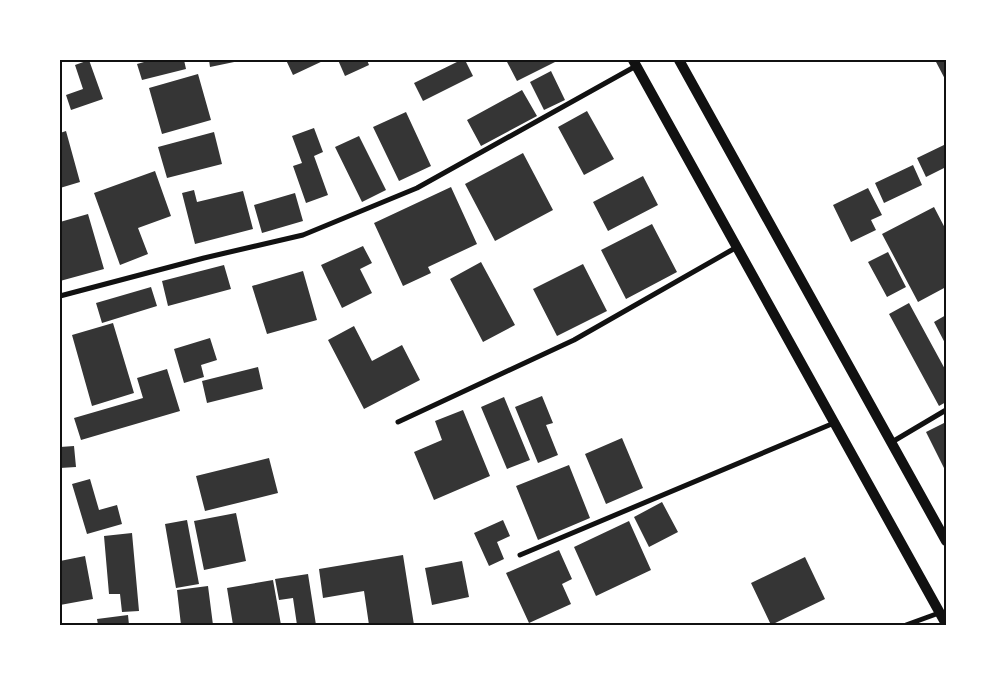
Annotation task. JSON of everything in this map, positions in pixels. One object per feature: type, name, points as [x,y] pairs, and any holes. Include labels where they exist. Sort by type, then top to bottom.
[{"type":"main road","points":[[679,60],[946,541]]},
{"type":"main road","points":[[634,63],[946,624]]},
{"type":"street","points":[[60,296],[204,258],[303,235],[418,188],[634,63]]},
{"type":"street","points":[[398,422],[574,340],[737,247]]},
{"type":"street","points":[[891,442],[946,410]]},
{"type":"street","points":[[520,555],[834,422]]},
{"type":"street","points":[[906,625],[940,612]]},
{"type":"building","points":[[89,60],[103,99],[71,110],[66,95],[83,89],[75,65]]},
{"type":"building","points":[[151,60],[184,60],[186,69],[142,80],[137,64]]},
{"type":"building","points":[[209,60],[239,60],[239,61],[210,67]]},
{"type":"building","points":[[286,60],[325,60],[293,75]]},
{"type":"building","points":[[338,60],[367,60],[369,65],[345,76]]},
{"type":"building","points":[[461,60],[465,60],[473,76],[423,101],[414,83]]},
{"type":"building","points":[[506,60],[559,60],[517,81]]},
{"type":"building","points":[[935,60],[946,60],[946,81]]},
{"type":"building","points":[[551,71],[565,100],[544,110],[530,82]]},
{"type":"building","points":[[198,74],[211,120],[162,134],[149,88]]},
{"type":"building","points":[[522,90],[537,116],[481,146],[467,120]]},
{"type":"building","points":[[587,111],[614,159],[584,175],[558,127]]},
{"type":"building","points":[[406,112],[431,166],[399,181],[373,127]]},
{"type":"building","points":[[314,128],[323,152],[314,156],[328,195],[306,203],[293,166],[302,163],[292,136]]},
{"type":"building","points":[[66,131],[80,182],[60,188],[60,133]]},
{"type":"building","points":[[214,132],[222,164],[167,178],[158,147]]},
{"type":"building","points":[[359,136],[386,190],[362,202],[335,147]]},
{"type":"building","points":[[946,144],[946,167],[926,177],[917,158]]},
{"type":"building","points":[[523,153],[553,210],[495,241],[465,184]]},
{"type":"building","points":[[913,165],[922,185],[884,203],[875,183]]},
{"type":"building","points":[[155,171],[171,216],[138,228],[148,254],[120,265],[94,193]]},
{"type":"building","points":[[643,176],[658,205],[608,231],[593,202]]},
{"type":"building","points":[[451,187],[477,244],[428,267],[431,273],[403,286],[374,223]]},
{"type":"building","points":[[868,188],[882,215],[871,220],[876,230],[851,242],[833,205]]},
{"type":"building","points":[[194,190],[197,202],[243,191],[253,229],[195,244],[182,193]]},
{"type":"building","points":[[295,193],[303,221],[262,233],[254,205]]},
{"type":"building","points":[[934,207],[946,230],[946,287],[918,302],[882,234]]},
{"type":"building","points":[[88,214],[104,269],[60,281],[60,222]]},
{"type":"building","points":[[652,224],[677,272],[626,299],[601,250]]},
{"type":"building","points":[[363,246],[372,263],[360,269],[372,293],[342,308],[321,265]]},
{"type":"building","points":[[888,252],[906,287],[887,297],[868,262]]},
{"type":"building","points":[[481,262],[515,325],[483,342],[450,279]]},
{"type":"building","points":[[583,264],[607,311],[557,336],[533,289]]},
{"type":"building","points":[[224,265],[231,289],[168,306],[162,281]]},
{"type":"building","points":[[303,271],[317,320],[267,334],[252,286]]},
{"type":"building","points":[[151,287],[157,306],[102,323],[96,303]]},
{"type":"building","points":[[909,303],[946,371],[946,402],[939,406],[889,314]]},
{"type":"building","points":[[946,315],[946,345],[934,322]]},
{"type":"building","points":[[113,323],[134,393],[92,406],[72,335]]},
{"type":"building","points":[[354,326],[372,361],[402,345],[420,380],[364,409],[328,340]]},
{"type":"building","points":[[210,338],[217,360],[201,365],[204,377],[184,383],[174,349]]},
{"type":"building","points":[[258,367],[263,389],[207,403],[202,381]]},
{"type":"building","points":[[167,369],[180,411],[81,440],[74,418],[143,398],[137,378]]},
{"type":"building","points":[[542,396],[553,423],[546,425],[558,455],[538,463],[515,407]]},
{"type":"building","points":[[504,397],[530,460],[507,469],[481,407]]},
{"type":"building","points":[[463,410],[490,476],[434,500],[414,452],[442,440],[435,421]]},
{"type":"building","points":[[946,422],[946,472],[926,432]]},
{"type":"building","points":[[622,438],[643,488],[606,504],[585,454]]},
{"type":"building","points":[[74,446],[76,467],[60,468],[60,447]]},
{"type":"building","points":[[269,458],[278,493],[205,511],[196,476]]},
{"type":"building","points":[[569,465],[590,518],[538,540],[516,486]]},
{"type":"building","points":[[90,479],[99,510],[117,505],[122,524],[87,534],[72,484]]},
{"type":"building","points":[[662,502],[678,532],[649,547],[634,517]]},
{"type":"building","points":[[236,513],[246,561],[204,570],[194,521]]},
{"type":"building","points":[[187,520],[199,584],[176,588],[165,524]]},
{"type":"building","points":[[503,520],[510,536],[497,542],[504,559],[489,566],[474,533]]},
{"type":"building","points":[[629,521],[651,570],[596,596],[574,547]]},
{"type":"building","points":[[132,533],[139,611],[122,612],[120,594],[109,594],[104,536]]},
{"type":"building","points":[[559,550],[572,579],[562,584],[571,604],[529,623],[506,573]]},
{"type":"building","points":[[403,555],[414,625],[369,625],[364,591],[323,598],[319,569]]},
{"type":"building","points":[[85,556],[93,599],[60,605],[60,561]]},
{"type":"building","points":[[805,557],[825,599],[771,625],[751,583]]},
{"type":"building","points":[[462,561],[469,597],[432,605],[425,568]]},
{"type":"building","points":[[308,574],[316,625],[297,625],[293,598],[279,600],[275,579]]},
{"type":"building","points":[[273,580],[281,625],[233,625],[227,588]]},
{"type":"building","points":[[208,586],[213,625],[181,625],[177,590]]},
{"type":"building","points":[[128,615],[129,625],[98,625],[97,619]]}]
